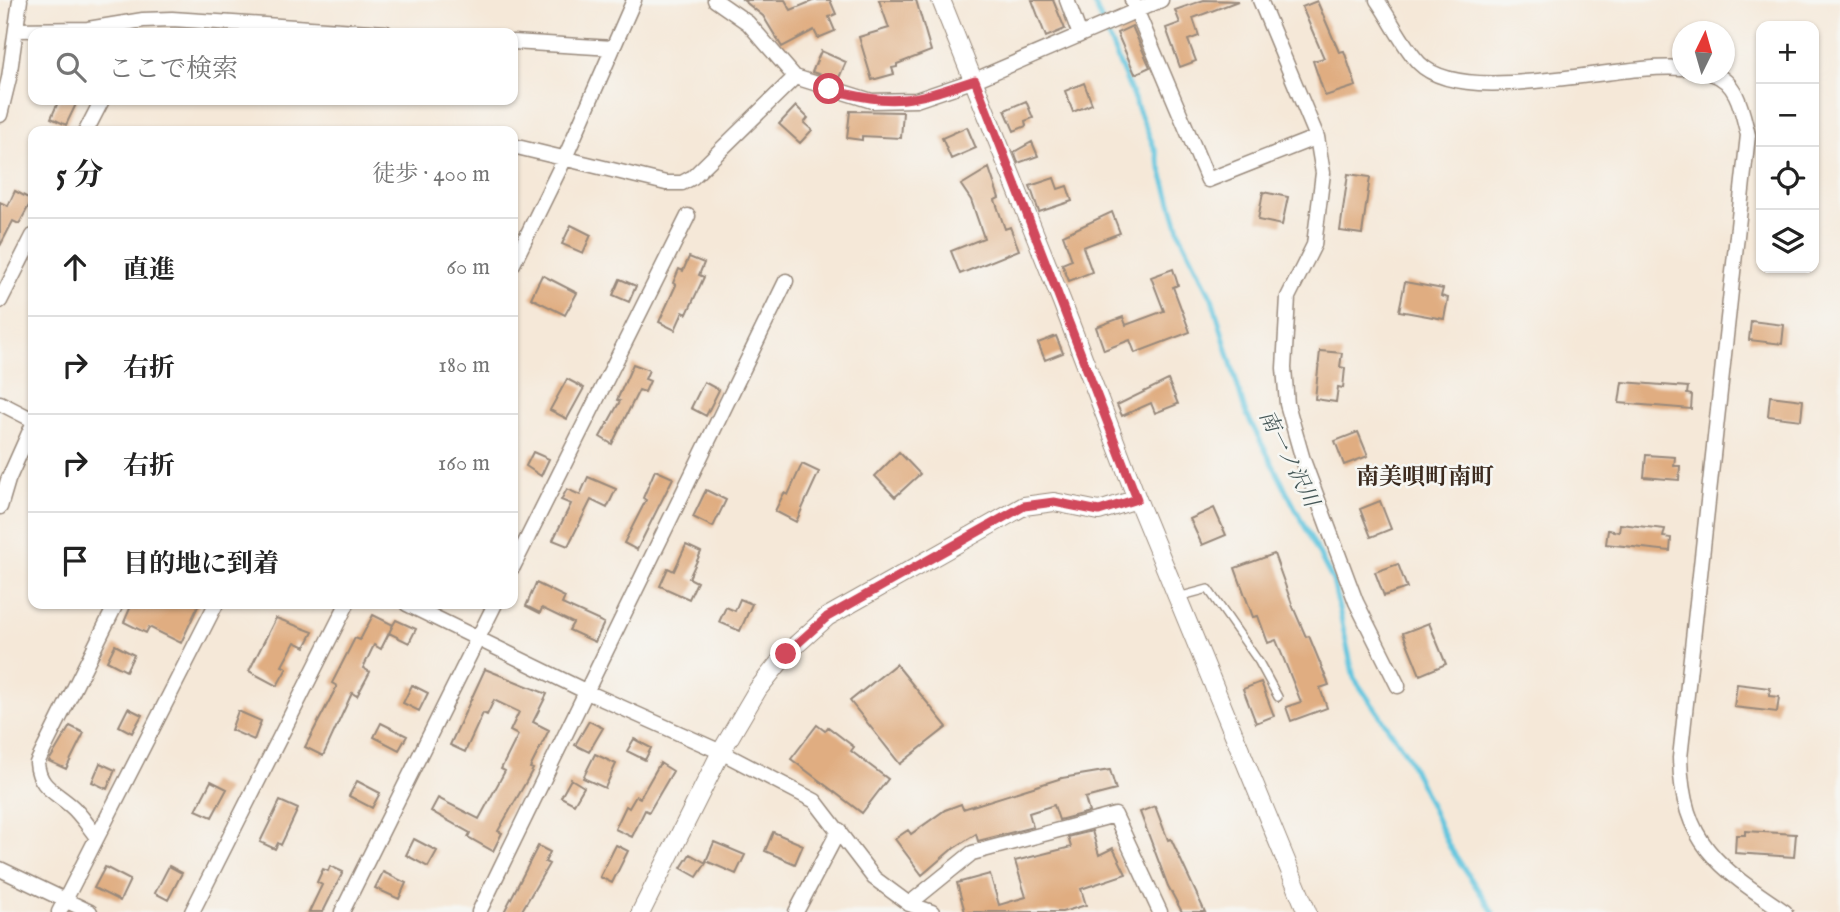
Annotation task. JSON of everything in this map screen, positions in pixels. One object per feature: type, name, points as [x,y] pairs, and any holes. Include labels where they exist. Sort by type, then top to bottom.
[{"type":"street","points":[[518,254],[564,160],[634,0]]},
{"type":"street","points":[[715,0],[748,23],[795,77],[872,101],[916,100],[975,80],[1116,19],[1134,5],[1161,0]]},
{"type":"street","points":[[941,0],[975,80],[1137,499],[1307,912]]},
{"type":"street","points":[[1067,0],[1085,32]]},
{"type":"street","points":[[1260,0],[1317,137],[1322,173],[1314,245],[1288,296],[1284,368],[1287,404],[1303,460],[1356,602],[1398,686]]},
{"type":"street","points":[[1377,0],[1420,64],[1448,78],[1473,84],[1503,85],[1601,71],[1672,68]]},
{"type":"street","points":[[0,115],[16,30],[18,1]]},
{"type":"street","points":[[1134,5],[1208,180],[1317,137]]},
{"type":"street","points":[[94,28],[143,20],[293,28]]},
{"type":"street","points":[[139,28],[143,20]]},
{"type":"street","points":[[16,30],[28,30]]},
{"type":"street","points":[[518,42],[612,48]]},
{"type":"street","points":[[518,147],[666,183],[682,183],[693,177],[795,77]]},
{"type":"street","points":[[1728,84],[1738,99],[1748,135],[1680,758],[1681,793],[1692,828],[1701,844],[1785,912]]},
{"type":"street","points":[[89,126],[99,105]]},
{"type":"street","points":[[518,557],[688,216]]},
{"type":"street","points":[[0,301],[28,246]]},
{"type":"street","points":[[479,912],[786,282]]},
{"type":"street","points":[[0,402],[28,419]]},
{"type":"street","points":[[0,507],[8,480],[28,434]]},
{"type":"street","points":[[641,912],[721,752],[758,689],[786,654],[827,617],[1024,506],[1054,502],[1099,511],[1137,499]]},
{"type":"street","points":[[96,836],[72,807],[46,788],[38,775],[37,763],[114,609]]},
{"type":"street","points":[[62,906],[213,609]]},
{"type":"street","points":[[191,912],[343,609]]},
{"type":"street","points":[[417,609],[587,692],[721,752],[816,801],[874,878],[909,904],[932,912]]},
{"type":"street","points":[[342,912],[492,609]]},
{"type":"street","points":[[909,904],[972,853],[1115,815],[1160,912]]},
{"type":"street","points":[[796,912],[839,830]]},
{"type":"street","points":[[0,869],[62,906],[90,912]]},
{"type":"lane","points":[[1177,597],[1208,589],[1259,662],[1278,697]]},
{"type":"building","points":[[743,0],[785,0],[791,10],[815,0],[830,0],[836,14],[829,17],[835,31],[818,38],[814,30],[782,47],[763,16]]},
{"type":"building","points":[[879,0],[916,0],[931,51],[897,64],[897,67],[892,68],[894,74],[872,80],[859,37],[889,28]]},
{"type":"building","points":[[1032,0],[1053,0],[1065,29],[1046,37]]},
{"type":"building","points":[[1204,0],[1238,1],[1193,18],[1199,36],[1188,40],[1196,61],[1180,67],[1166,28],[1180,23],[1175,10]]},
{"type":"building","points":[[1317,1],[1339,52],[1344,51],[1356,86],[1325,96],[1313,61],[1324,58],[1302,7]]},
{"type":"building","points":[[1132,26],[1150,67],[1135,74],[1117,33]]},
{"type":"building","points":[[821,51],[846,62],[838,80],[812,72]]},
{"type":"building","points":[[1084,83],[1092,104],[1073,112],[1065,91]]},
{"type":"building","points":[[1026,101],[1033,118],[1025,121],[1026,126],[1014,131],[1005,110]]},
{"type":"building","points":[[57,105],[76,105],[66,125],[51,118]]},
{"type":"building","points":[[796,106],[808,118],[804,123],[812,130],[800,143],[779,124]]},
{"type":"building","points":[[850,111],[903,112],[901,138],[847,138]]},
{"type":"building","points":[[967,127],[976,148],[951,159],[942,138]]},
{"type":"building","points":[[1032,142],[1038,156],[1018,163],[1014,152]]},
{"type":"building","points":[[989,168],[999,198],[995,200],[1005,229],[1010,227],[1019,250],[960,274],[951,251],[984,238],[971,200],[961,185]]},
{"type":"building","points":[[1348,174],[1370,177],[1362,234],[1340,231]]},
{"type":"building","points":[[1054,178],[1058,189],[1067,186],[1072,201],[1039,212],[1030,186]]},
{"type":"building","points":[[15,191],[28,198],[28,207],[19,224],[13,221],[0,246],[0,202],[8,206]]},
{"type":"building","points":[[1263,192],[1288,197],[1282,225],[1258,220]]},
{"type":"building","points":[[1112,212],[1120,233],[1083,247],[1092,272],[1069,281],[1062,264],[1072,260],[1063,235]]},
{"type":"building","points":[[571,225],[591,235],[583,253],[562,244]]},
{"type":"building","points":[[689,257],[704,263],[699,275],[704,277],[687,314],[683,312],[675,330],[659,322],[676,285],[673,283],[679,269],[683,271]]},
{"type":"building","points":[[1173,269],[1178,285],[1173,287],[1190,332],[1135,353],[1130,340],[1104,350],[1096,327],[1123,317],[1126,325],[1164,311],[1151,277]]},
{"type":"building","points":[[542,275],[577,293],[565,315],[531,298]]},
{"type":"building","points":[[620,279],[636,286],[629,302],[613,295]]},
{"type":"building","points":[[1405,282],[1443,289],[1441,296],[1448,298],[1444,319],[1399,311]]},
{"type":"building","points":[[1751,321],[1784,325],[1782,344],[1749,340]]},
{"type":"building","points":[[1056,336],[1063,353],[1045,360],[1038,343]]},
{"type":"building","points":[[1320,351],[1342,353],[1340,367],[1345,368],[1343,388],[1338,387],[1336,402],[1315,399]]},
{"type":"building","points":[[633,364],[649,370],[645,379],[650,381],[645,392],[639,390],[612,444],[600,437],[620,401],[617,400]]},
{"type":"building","points":[[567,379],[584,388],[567,419],[550,410]]},
{"type":"building","points":[[1168,380],[1178,404],[1155,413],[1151,403],[1122,416],[1117,405]]},
{"type":"building","points":[[704,382],[719,390],[706,416],[691,408]]},
{"type":"building","points":[[1622,382],[1688,387],[1687,394],[1692,395],[1691,409],[1619,403]]},
{"type":"building","points":[[1770,396],[1803,400],[1801,420],[1768,416]]},
{"type":"building","points":[[1358,432],[1368,456],[1344,465],[1335,441]]},
{"type":"building","points":[[533,452],[549,459],[541,476],[526,466]]},
{"type":"building","points":[[899,452],[920,474],[895,497],[875,476]]},
{"type":"building","points":[[1646,455],[1675,457],[1674,466],[1680,466],[1679,480],[1644,477]]},
{"type":"building","points":[[802,464],[819,472],[796,522],[775,511],[784,493],[788,495]]},
{"type":"building","points":[[655,470],[673,478],[637,550],[624,543],[646,500],[643,498]]},
{"type":"building","points":[[588,477],[616,489],[607,508],[591,500],[568,546],[553,540],[571,504],[561,500],[567,489],[580,495]]},
{"type":"building","points":[[706,490],[726,500],[713,527],[693,517]]},
{"type":"building","points":[[1380,501],[1391,529],[1371,537],[1360,509]]},
{"type":"building","points":[[1214,508],[1226,535],[1202,545],[1190,519]]},
{"type":"building","points":[[1620,524],[1665,529],[1663,537],[1671,538],[1670,551],[1606,544],[1608,530],[1619,532]]},
{"type":"building","points":[[686,545],[701,552],[689,578],[697,582],[689,599],[660,586],[668,568],[674,571]]},
{"type":"building","points":[[1274,554],[1293,607],[1306,637],[1309,636],[1329,685],[1320,688],[1327,708],[1291,721],[1286,707],[1301,702],[1276,640],[1268,643],[1258,616],[1253,617],[1235,568]]},
{"type":"building","points":[[1398,564],[1407,588],[1384,596],[1375,572]]},
{"type":"building","points":[[536,583],[565,597],[562,604],[604,623],[595,642],[569,630],[573,623],[542,608],[540,613],[526,606]]},
{"type":"building","points":[[740,599],[752,604],[740,631],[719,622],[726,607],[735,611]]},
{"type":"building","points":[[130,609],[197,609],[181,643],[149,627],[146,633],[124,622]]},
{"type":"building","points":[[373,615],[393,625],[396,620],[416,629],[409,643],[389,633],[381,649],[374,645],[363,668],[370,672],[357,696],[352,693],[323,756],[305,747],[337,686],[332,683],[355,638],[360,640]]},
{"type":"building","points":[[276,618],[313,632],[305,647],[295,642],[282,666],[287,668],[277,686],[249,671]]},
{"type":"building","points":[[1429,623],[1446,664],[1420,675],[1403,633]]},
{"type":"building","points":[[115,645],[134,655],[126,671],[107,661]]},
{"type":"building","points":[[896,664],[947,727],[900,764],[850,701]]},
{"type":"building","points":[[485,669],[547,694],[533,722],[549,730],[530,768],[533,769],[498,831],[502,833],[493,851],[468,837],[470,833],[431,811],[438,798],[479,819],[505,771],[501,769],[518,735],[510,731],[519,712],[494,700],[487,715],[483,713],[465,752],[450,745]]},
{"type":"building","points":[[1261,682],[1274,716],[1256,723],[1243,689]]},
{"type":"building","points":[[1737,684],[1770,688],[1769,696],[1779,697],[1777,712],[1734,707]]},
{"type":"building","points":[[412,685],[428,693],[419,711],[403,703]]},
{"type":"building","points":[[128,708],[142,715],[132,733],[119,726]]},
{"type":"building","points":[[238,711],[261,721],[254,740],[231,730]]},
{"type":"building","points":[[589,721],[603,728],[589,752],[575,745]]},
{"type":"building","points":[[381,723],[407,736],[399,750],[374,737]]},
{"type":"building","points":[[817,725],[825,731],[828,727],[854,747],[851,751],[888,779],[862,813],[791,759]]},
{"type":"building","points":[[70,726],[84,733],[66,769],[49,761]]},
{"type":"building","points":[[634,739],[651,748],[645,760],[627,751]]},
{"type":"building","points":[[595,754],[616,764],[605,788],[583,778]]},
{"type":"building","points":[[100,763],[115,770],[107,789],[92,782]]},
{"type":"building","points":[[660,763],[673,771],[649,812],[645,810],[632,837],[615,829],[626,806],[629,808],[636,796],[640,798]]},
{"type":"building","points":[[1110,770],[1116,790],[1085,798],[1089,812],[1059,820],[1054,805],[1029,813],[1033,827],[978,841],[976,834],[951,850],[922,875],[895,839],[908,830],[911,834],[945,810],[961,804],[963,809],[1062,778]]},
{"type":"building","points":[[571,779],[584,787],[574,804],[561,797]]},
{"type":"building","points":[[211,781],[227,789],[212,817],[196,810]]},
{"type":"building","points":[[357,781],[380,793],[372,808],[349,796]]},
{"type":"building","points":[[280,801],[298,809],[281,845],[278,843],[275,849],[260,842]]},
{"type":"building","points":[[1155,806],[1168,840],[1171,839],[1205,912],[1182,912],[1168,886],[1140,812]]},
{"type":"building","points":[[1092,831],[1099,855],[1113,848],[1126,874],[1081,889],[1086,905],[1062,912],[965,912],[957,883],[990,874],[999,905],[1026,897],[1015,861],[1071,847],[1068,837]]},
{"type":"building","points":[[1745,831],[1796,834],[1794,857],[1735,853],[1736,835],[1745,835]]},
{"type":"building","points":[[773,832],[803,845],[795,864],[765,851]]},
{"type":"building","points":[[414,839],[437,851],[428,867],[406,855]]},
{"type":"building","points":[[714,842],[745,855],[736,874],[706,861]]},
{"type":"building","points":[[616,845],[628,851],[612,883],[600,877]]},
{"type":"building","points":[[538,846],[550,852],[545,862],[549,864],[521,912],[504,912]]},
{"type":"building","points":[[690,854],[706,863],[697,877],[681,868]]},
{"type":"building","points":[[169,866],[182,873],[168,900],[155,893]]},
{"type":"building","points":[[330,866],[343,872],[323,912],[309,912],[322,885],[317,882],[323,869],[328,871]]},
{"type":"building","points":[[105,867],[130,880],[120,901],[94,888]]},
{"type":"building","points":[[383,872],[406,883],[399,899],[375,888]]},
{"type":"waterway","name":"南一ノ沢川","points":[[1093,0],[1156,152],[1181,236],[1212,298],[1245,411],[1333,581],[1354,678],[1407,755],[1449,846],[1493,912]]},
{"type":"district","name":"南美唄町南町","points":[[1425,477]]},
{"type":"route","points":[[786,654],[827,617],[1024,506],[1054,502],[1099,511],[1137,499],[975,80],[916,100],[872,101],[829,89]]}]
